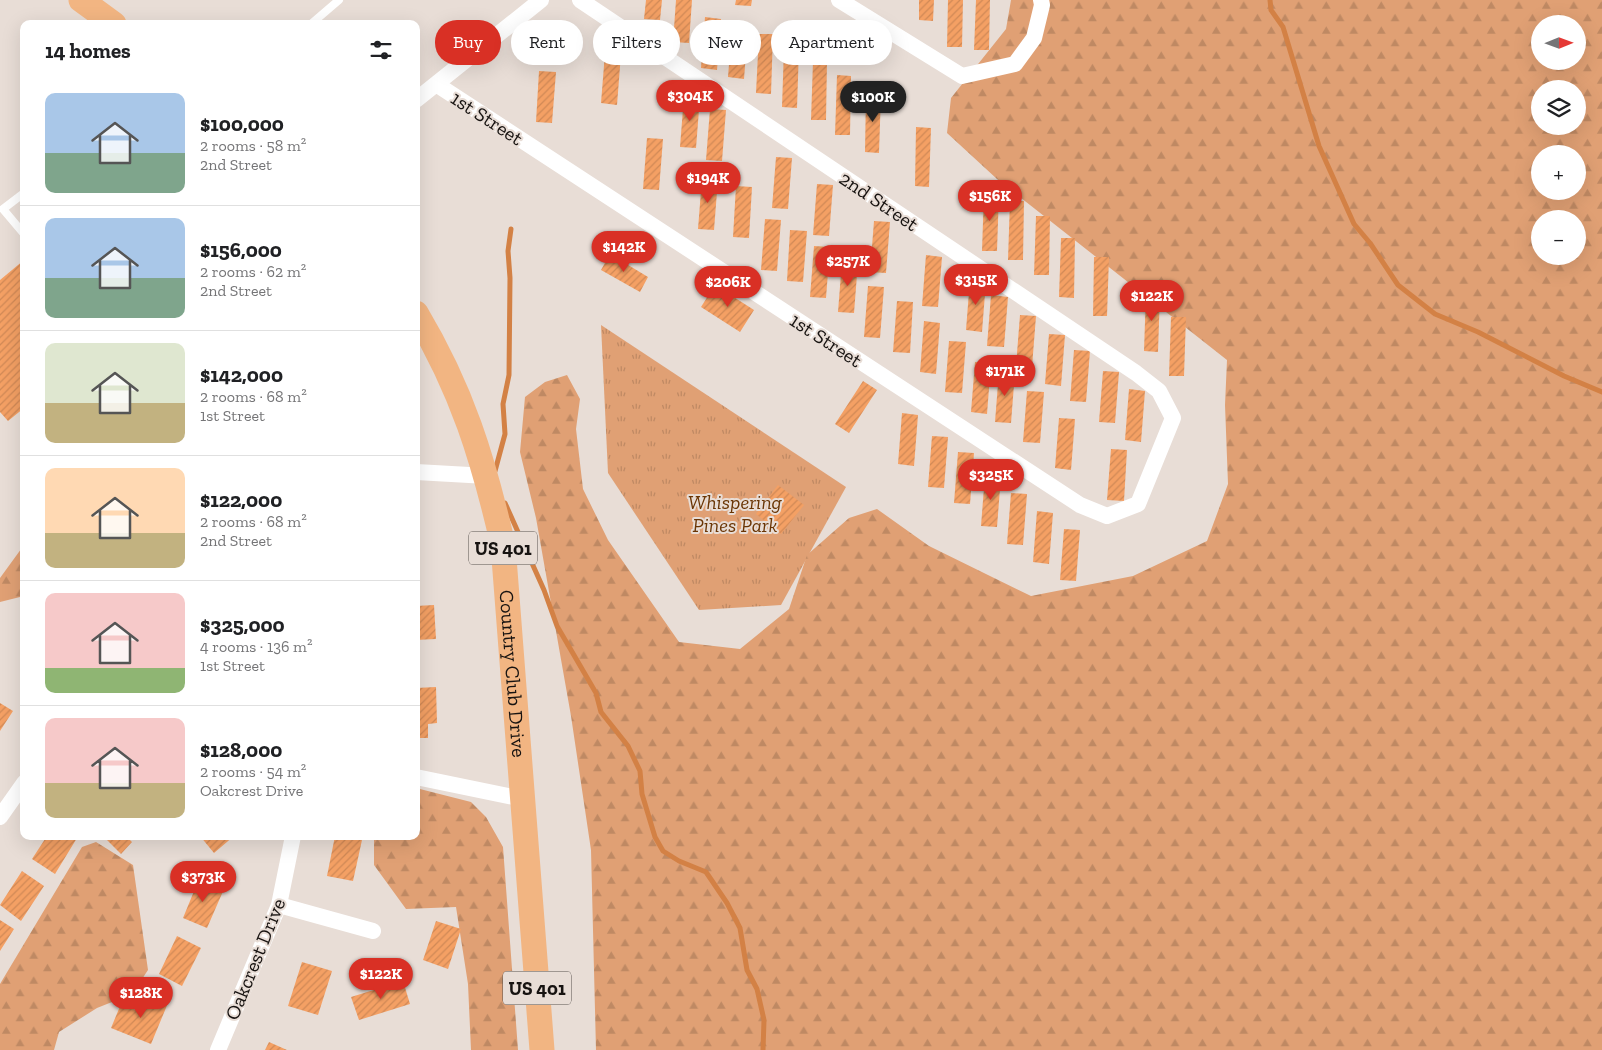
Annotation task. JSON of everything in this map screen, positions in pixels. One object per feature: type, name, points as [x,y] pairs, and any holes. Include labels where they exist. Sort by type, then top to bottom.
[{"type":"main road","points":[[81,0],[108,20]]},
{"type":"main road","name":"Country Club Drive","points":[[420,320],[452,380],[487,476],[503,545],[542,1050]]},
{"type":"street","points":[[420,97],[540,0]]},
{"type":"street","name":"2nd Street","points":[[580,0],[1136,373],[1159,391],[1173,418],[1153,466]]},
{"type":"street","points":[[839,0],[962,76],[1015,64],[1034,38],[1042,5],[1041,0]]},
{"type":"street","name":"1st Street","points":[[436,84],[1080,505],[1107,516],[1138,504],[1153,466]]},
{"type":"street","points":[[420,472],[487,476]]},
{"type":"street","points":[[420,778],[523,799]]},
{"type":"street","points":[[0,818],[20,789]]},
{"type":"street","name":"Oakcrest Drive","points":[[218,1050],[279,905],[292,840]]},
{"type":"street","points":[[279,905],[373,930]]},
{"type":"lane","points":[[316,20],[340,0]]},
{"type":"lane","points":[[20,196],[3,209],[20,229]]},
{"type":"green space","points":[[1011,0],[1602,0],[1602,1050],[596,1050],[591,850],[571,716],[536,518],[520,452],[525,397],[545,382],[567,375],[580,399],[576,429],[583,489],[608,540],[679,642],[740,649],[789,609],[807,555],[849,518],[877,509],[929,546],[1031,596],[1133,576],[1207,541],[1228,484],[1225,405],[1227,360],[997,179],[947,133],[951,98],[1006,29]]},
{"type":"green space","name":"Whispering Pines Park","points":[[601,325],[846,487],[781,605],[699,610],[608,473]]},
{"type":"green space","points":[[20,550],[20,597],[0,602],[0,578]]},
{"type":"green space","points":[[420,789],[471,802],[486,817],[503,847],[518,1050],[471,1050],[468,984],[456,907],[406,909],[374,865],[374,840],[420,840]]},
{"type":"green space","points":[[96,842],[133,865],[148,970],[132,994],[97,1008],[59,1032],[54,1050],[0,1050],[0,984],[82,847]]},
{"type":"building","points":[[646,0],[662,0],[660,20],[644,19]]},
{"type":"building","points":[[676,0],[692,0],[689,43],[680,42],[680,20],[675,20]]},
{"type":"building","points":[[736,0],[752,0],[751,6],[735,5]]},
{"type":"building","points":[[919,0],[934,0],[933,21],[919,20]]},
{"type":"building","points":[[948,0],[963,0],[962,47],[947,47]]},
{"type":"building","points":[[976,0],[990,0],[989,50],[974,50]]},
{"type":"building","points":[[705,17],[721,19],[721,20],[705,20]]},
{"type":"building","points":[[761,34],[771,34],[771,94],[756,93],[757,65],[761,65]]},
{"type":"building","points":[[604,65],[620,65],[617,105],[601,103]]},
{"type":"building","points":[[701,65],[717,65],[717,70],[701,68]]},
{"type":"building","points":[[729,65],[745,65],[744,79],[728,77]]},
{"type":"building","points":[[783,65],[798,65],[797,108],[782,107]]},
{"type":"building","points":[[813,65],[827,65],[826,120],[811,120]]},
{"type":"building","points":[[539,71],[556,72],[552,123],[536,122]]},
{"type":"building","points":[[837,75],[851,76],[850,135],[835,135]]},
{"type":"building","points":[[866,93],[881,94],[879,153],[865,152]]},
{"type":"building","points":[[684,96],[700,97],[696,148],[680,147]]},
{"type":"building","points":[[710,109],[726,110],[722,161],[706,160]]},
{"type":"building","points":[[916,127],[931,128],[929,187],[915,186]]},
{"type":"building","points":[[647,138],[663,139],[659,190],[643,189]]},
{"type":"building","points":[[776,157],[792,158],[788,209],[772,208]]},
{"type":"building","points":[[702,178],[718,179],[714,230],[698,229]]},
{"type":"building","points":[[817,184],[833,185],[829,236],[813,235]]},
{"type":"building","points":[[736,186],[752,187],[749,238],[733,237]]},
{"type":"building","points":[[984,192],[999,192],[997,251],[982,251]]},
{"type":"building","points":[[1010,200],[1024,201],[1023,260],[1008,260]]},
{"type":"building","points":[[1036,216],[1050,216],[1049,275],[1034,275]]},
{"type":"building","points":[[765,219],[781,220],[777,271],[761,270]]},
{"type":"building","points":[[874,221],[890,222],[886,273],[870,272]]},
{"type":"building","points":[[790,230],[807,231],[803,282],[787,281]]},
{"type":"building","points":[[1061,238],[1075,238],[1074,298],[1059,297]]},
{"type":"building","points":[[814,246],[830,247],[826,298],[810,297]]},
{"type":"building","points":[[610,254],[648,277],[640,292],[601,270]]},
{"type":"building","points":[[926,255],[942,257],[938,307],[922,306]]},
{"type":"building","points":[[1094,257],[1109,257],[1107,316],[1093,316]]},
{"type":"building","points":[[842,261],[858,262],[854,313],[838,312]]},
{"type":"building","points":[[20,263],[20,411],[8,421],[0,412],[0,280]]},
{"type":"building","points":[[970,279],[986,281],[982,332],[966,330]]},
{"type":"building","points":[[715,285],[754,310],[740,332],[701,307]]},
{"type":"building","points":[[868,286],[884,287],[880,338],[864,337]]},
{"type":"building","points":[[1146,292],[1160,293],[1158,352],[1144,351]]},
{"type":"building","points":[[991,295],[1008,297],[1004,347],[987,346]]},
{"type":"building","points":[[897,301],[913,302],[910,353],[893,352]]},
{"type":"building","points":[[1020,315],[1036,316],[1032,367],[1016,366]]},
{"type":"building","points":[[1171,317],[1186,317],[1184,376],[1169,376]]},
{"type":"building","points":[[924,321],[940,323],[936,374],[920,372]]},
{"type":"building","points":[[1049,334],[1065,335],[1061,386],[1045,384]]},
{"type":"building","points":[[949,341],[966,342],[962,393],[945,392]]},
{"type":"building","points":[[1074,350],[1090,351],[1086,402],[1070,401]]},
{"type":"building","points":[[975,362],[991,363],[987,414],[971,412]]},
{"type":"building","points":[[999,371],[1015,372],[1011,423],[995,422]]},
{"type":"building","points":[[1103,371],[1119,372],[1115,423],[1099,422]]},
{"type":"building","points":[[863,381],[877,390],[849,433],[835,424]]},
{"type":"building","points":[[1129,389],[1145,391],[1141,442],[1125,440]]},
{"type":"building","points":[[1027,391],[1044,392],[1040,443],[1023,442]]},
{"type":"building","points":[[902,413],[918,415],[914,466],[898,464]]},
{"type":"building","points":[[1059,418],[1075,419],[1071,470],[1055,468]]},
{"type":"building","points":[[932,436],[948,437],[944,488],[928,487]]},
{"type":"building","points":[[1111,449],[1127,450],[1124,501],[1107,500]]},
{"type":"building","points":[[958,452],[974,453],[970,504],[954,503]]},
{"type":"building","points":[[985,475],[1001,476],[997,527],[981,526]]},
{"type":"building","points":[[778,485],[804,505],[781,534],[756,514]]},
{"type":"building","points":[[1011,493],[1027,494],[1023,545],[1007,544]]},
{"type":"building","points":[[1037,511],[1053,513],[1049,564],[1033,562]]},
{"type":"building","points":[[1064,529],[1080,530],[1076,581],[1060,580]]},
{"type":"building","points":[[434,605],[436,639],[420,640],[420,606]]},
{"type":"building","points":[[436,687],[437,723],[428,724],[428,738],[420,738],[420,688]]},
{"type":"building","points":[[0,703],[13,711],[0,731]]},
{"type":"building","points":[[44,840],[76,840],[55,874],[32,859]]},
{"type":"building","points":[[107,840],[130,840],[132,842],[121,854]]},
{"type":"building","points":[[203,840],[229,840],[214,853]]},
{"type":"building","points":[[334,840],[362,840],[353,881],[327,876]]},
{"type":"building","points":[[22,871],[44,886],[21,921],[0,905]]},
{"type":"building","points":[[199,879],[224,889],[207,928],[183,918]]},
{"type":"building","points":[[0,920],[14,929],[0,951]]},
{"type":"building","points":[[436,921],[461,929],[448,969],[423,960]]},
{"type":"building","points":[[177,936],[201,948],[182,986],[159,974]]},
{"type":"building","points":[[302,962],[332,971],[318,1015],[288,1006]]},
{"type":"building","points":[[403,981],[410,1004],[359,1020],[351,997]]},
{"type":"building","points":[[148,994],[168,1003],[151,1044],[111,1028],[121,1004],[141,1012]]},
{"type":"building","points":[[269,1042],[287,1050],[265,1050]]},
{"type":"waterway","points":[[1270,0],[1271,10],[1283,27],[1319,146],[1354,224],[1370,243],[1398,285],[1435,314],[1478,332],[1564,376],[1602,392]]},
{"type":"waterway","points":[[495,471],[505,434],[503,404],[509,375],[510,278],[508,251],[511,229]]},
{"type":"waterway","points":[[505,503],[544,590],[557,626],[596,693],[601,712],[628,746],[640,771],[642,794],[655,837],[663,851],[679,861],[706,872],[727,903],[740,928],[747,970],[757,989],[764,1020],[763,1050]]}]
